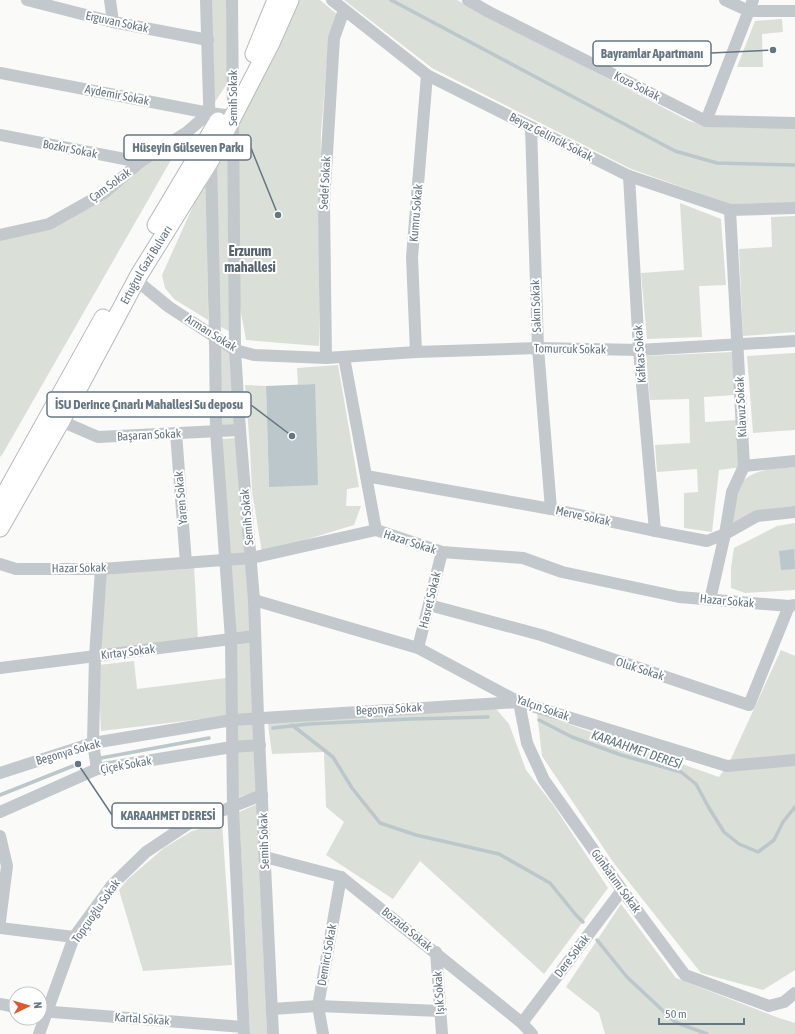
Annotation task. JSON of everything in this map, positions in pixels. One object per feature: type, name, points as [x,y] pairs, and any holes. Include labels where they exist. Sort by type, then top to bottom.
[{"type":"main road","name":"Ertuğrul Gazi Bulvarı","points":[[0,503],[134,261],[233,96],[259,44],[276,0]]},
{"type":"main road","name":"Ertuğrul Gazi Bulvarı","points":[[0,528],[61,421],[136,280],[210,159],[222,114],[271,44],[290,0]]},
{"type":"street","name":"Erguvan Sokak","points":[[26,0],[49,3],[113,22],[208,40]]},
{"type":"street","points":[[110,0],[113,22]]},
{"type":"street","name":"Semih Sokak","points":[[206,0],[208,40],[222,114],[240,430],[254,600],[273,1034]]},
{"type":"street","name":"Semih Sokak","points":[[232,0],[233,96]]},
{"type":"street","name":"Beyaz Gelincik Sokak","points":[[332,0],[427,75],[629,176],[730,210],[795,208]]},
{"type":"street","name":"Koza Sokak","points":[[468,0],[706,121],[795,123]]},
{"type":"street","points":[[726,0],[795,11]]},
{"type":"street","points":[[706,121],[751,5]]},
{"type":"street","name":"Sedef Sokak","points":[[326,358],[324,203],[334,38],[344,10]]},
{"type":"street","name":"Aydemir Sokak","points":[[0,73],[222,114]]},
{"type":"street","name":"Kumru Sokak","points":[[416,352],[412,257],[427,75]]},
{"type":"street","name":"Çam Sokak","points":[[0,234],[49,224],[104,193],[140,162],[187,132],[222,114]]},
{"type":"street","name":"Sakın Sokak","points":[[530,127],[538,348],[551,509]]},
{"type":"street","name":"Bozkır Sokak","points":[[0,135],[140,162]]},
{"type":"street","name":"Semih Sokak","points":[[210,135],[216,431],[238,720],[232,733],[233,807],[244,1030]]},
{"type":"street","name":"Kafkas Sokak","points":[[629,176],[639,350],[655,531]]},
{"type":"street","name":"Kılavuz Sokak","points":[[710,600],[725,534],[732,492],[744,466],[730,210]]},
{"type":"street","name":"Arman Sokak","points":[[136,280],[169,307],[235,350],[254,355],[326,358],[344,357]]},
{"type":"street","name":"Tomurcuk Sokak","points":[[344,357],[416,352],[538,348],[639,350],[795,341]]},
{"type":"street","points":[[344,357],[376,530]]},
{"type":"street","name":"Başaran Sokak","points":[[61,421],[98,437],[240,430]]},
{"type":"street","name":"Yaren Sokak","points":[[176,433],[186,563]]},
{"type":"street","points":[[744,466],[795,461]]},
{"type":"street","name":"Merve Sokak","points":[[366,476],[551,509],[707,541],[725,534],[757,516],[795,512]]},
{"type":"street","name":"Hazar Sokak","points":[[0,564],[16,569],[101,569],[251,558],[376,530],[442,552],[523,558],[562,572],[679,597],[792,605]]},
{"type":"street","name":"Hasret Sokak","points":[[418,648],[442,552]]},
{"type":"street","points":[[97,769],[93,743],[95,656],[101,569]]},
{"type":"street","name":"Yalçın Sokak","points":[[254,600],[418,648],[520,702],[727,766],[795,760]]},
{"type":"street","name":"Oluk Sokak","points":[[429,604],[541,635],[749,705],[792,605]]},
{"type":"street","name":"Kırtay Sokak","points":[[0,668],[255,636]]},
{"type":"street","name":"Begonya Sokak","points":[[258,717],[520,702]]},
{"type":"street","name":"Günbatımı Sokak","points":[[520,702],[527,743],[544,780],[622,890],[685,975],[769,1006],[784,1002],[795,993]]},
{"type":"street","points":[[238,720],[258,717]]},
{"type":"street","points":[[232,733],[232,737],[238,744],[246,746],[253,744],[258,739],[259,731],[257,724],[247,719],[238,720]]},
{"type":"street","name":"Begonya Sokak","points":[[0,773],[93,743],[238,720]]},
{"type":"street","name":"Çiçek Sokak","points":[[0,812],[97,769],[232,747],[260,745]]},
{"type":"street","name":"Topçuoğlu Sokak","points":[[48,1001],[74,937],[112,885],[146,852],[188,824],[262,795]]},
{"type":"street","points":[[0,836],[7,866],[0,921]]},
{"type":"street","name":"Bozada Sokak","points":[[265,857],[341,877],[436,952],[522,1023],[532,1034]]},
{"type":"street","name":"Demirci Sokak","points":[[323,1034],[318,1006],[341,877]]},
{"type":"street","name":"Dere Sokak","points":[[522,1023],[622,890]]},
{"type":"street","points":[[0,928],[74,937]]},
{"type":"street","name":"Işık Sokak","points":[[436,952],[442,1034]]},
{"type":"street","points":[[272,1009],[318,1006],[440,1012]]},
{"type":"street","name":"Kartal Sokak","points":[[48,1011],[244,1030]]},
{"type":"shaded area","points":[[209,0],[226,0],[228,82],[213,105]]},
{"type":"shaded area","points":[[295,0],[320,0],[338,15],[329,35],[321,134],[319,346],[246,340],[238,297],[235,134]]},
{"type":"shaded area","points":[[344,0],[457,0],[689,121],[713,127],[795,128],[795,203],[730,204],[631,169],[432,68]]},
{"type":"shaded area","points":[[782,19],[783,32],[762,34],[763,67],[737,67],[755,21]]},
{"type":"shaded area","points":[[187,132],[0,457],[0,235],[49,224]]},
{"type":"shaded area","points":[[229,142],[233,333],[217,325],[213,164]]},
{"type":"shaded area","points":[[207,175],[208,320],[174,299],[165,288],[162,275]]},
{"type":"shaded area","points":[[680,203],[721,219],[726,285],[699,286],[702,337],[647,339],[641,273],[684,270]]},
{"type":"shaded area","points":[[795,216],[795,332],[743,336],[739,249],[772,247],[771,217]]},
{"type":"shaded area","points":[[219,345],[233,353],[237,425],[221,425]]},
{"type":"shaded area","points":[[732,352],[735,395],[704,397],[705,422],[737,420],[741,467],[719,470],[712,532],[684,528],[684,493],[698,492],[697,469],[657,472],[655,445],[690,443],[689,399],[650,400],[646,356]]},
{"type":"shaded area","points":[[795,353],[795,430],[753,433],[747,356]]},
{"type":"shaded area","points":[[338,365],[359,487],[347,489],[346,506],[361,506],[354,525],[262,553],[252,491],[245,385],[266,386],[269,487],[315,384],[298,385],[297,368]]},
{"type":"shaded area","points":[[315,384],[318,485],[269,487],[266,386]]},
{"type":"shaded area","points":[[238,438],[246,555],[228,556],[221,439]]},
{"type":"shaded area","points":[[795,467],[795,506],[754,511],[729,527],[734,496],[738,487],[744,480],[759,472],[777,468]]},
{"type":"shaded area","points":[[795,523],[795,590],[745,593],[731,588],[731,568],[734,548],[777,526]]},
{"type":"shaded area","points":[[794,549],[795,569],[781,570],[779,551]]},
{"type":"shaded area","points":[[248,563],[251,632],[234,634],[230,565]]},
{"type":"shaded area","points":[[194,566],[198,639],[100,651],[103,571]]},
{"type":"shaded area","points":[[251,642],[254,715],[237,716],[234,643]]},
{"type":"shaded area","points":[[781,650],[795,656],[795,970],[763,990],[701,973],[613,862],[542,756],[537,713],[719,777],[730,761]]},
{"type":"shaded area","points":[[134,661],[137,689],[226,678],[227,716],[101,731],[98,665]]},
{"type":"shaded area","points":[[491,703],[509,724],[526,770],[554,806],[608,888],[544,974],[420,861],[393,899],[326,855],[344,822],[326,807],[324,752],[272,754],[267,717]]},
{"type":"shaded area","points":[[253,723],[254,741],[240,744],[233,730],[235,726]]},
{"type":"shaded area","points":[[255,749],[257,792],[238,797],[236,752]]},
{"type":"shaded area","points":[[257,804],[267,1034],[250,1034],[239,812]]},
{"type":"shaded area","points":[[222,823],[232,965],[143,971],[119,890],[128,879],[164,848],[192,831]]},
{"type":"shaded area","points":[[621,904],[676,978],[795,1023],[795,1034],[605,1034],[599,1013],[566,987]]},
{"type":"waterway","points":[[391,0],[675,151],[717,163],[795,165]]},
{"type":"waterway","name":"KARAAHMET DERESİ","points":[[273,728],[309,724],[488,717]]},
{"type":"waterway","name":"KARAAHMET DERESİ","points":[[539,720],[572,737],[621,755],[681,772],[696,784],[724,832],[739,844],[758,852],[774,840],[783,822],[795,807]]},
{"type":"waterway","points":[[292,725],[333,757],[352,788],[380,823],[416,835],[499,854],[550,883],[583,922]]},
{"type":"waterway","name":"KARAAHMET DERESİ","points":[[101,758],[209,738]]},
{"type":"waterway","name":"KARAAHMET DERESİ","points":[[0,795],[78,764]]},
{"type":"waterway","points":[[597,940],[627,977],[675,1022],[707,1034]]},
{"type":"place","name":"Bayramlar Apartmanı","points":[[773,50]]},
{"type":"place","name":"Hüseyin Gülseven Parkı","points":[[278,215]]},
{"type":"place","name":"İSU Derince Çınarlı Mahallesi Su deposu","points":[[292,436]]},
{"type":"place","name":"KARAAHMET DERESİ","points":[[78,764]]},
{"type":"district","name":"Erzurum mahallesi","points":[[250,260]]}]
